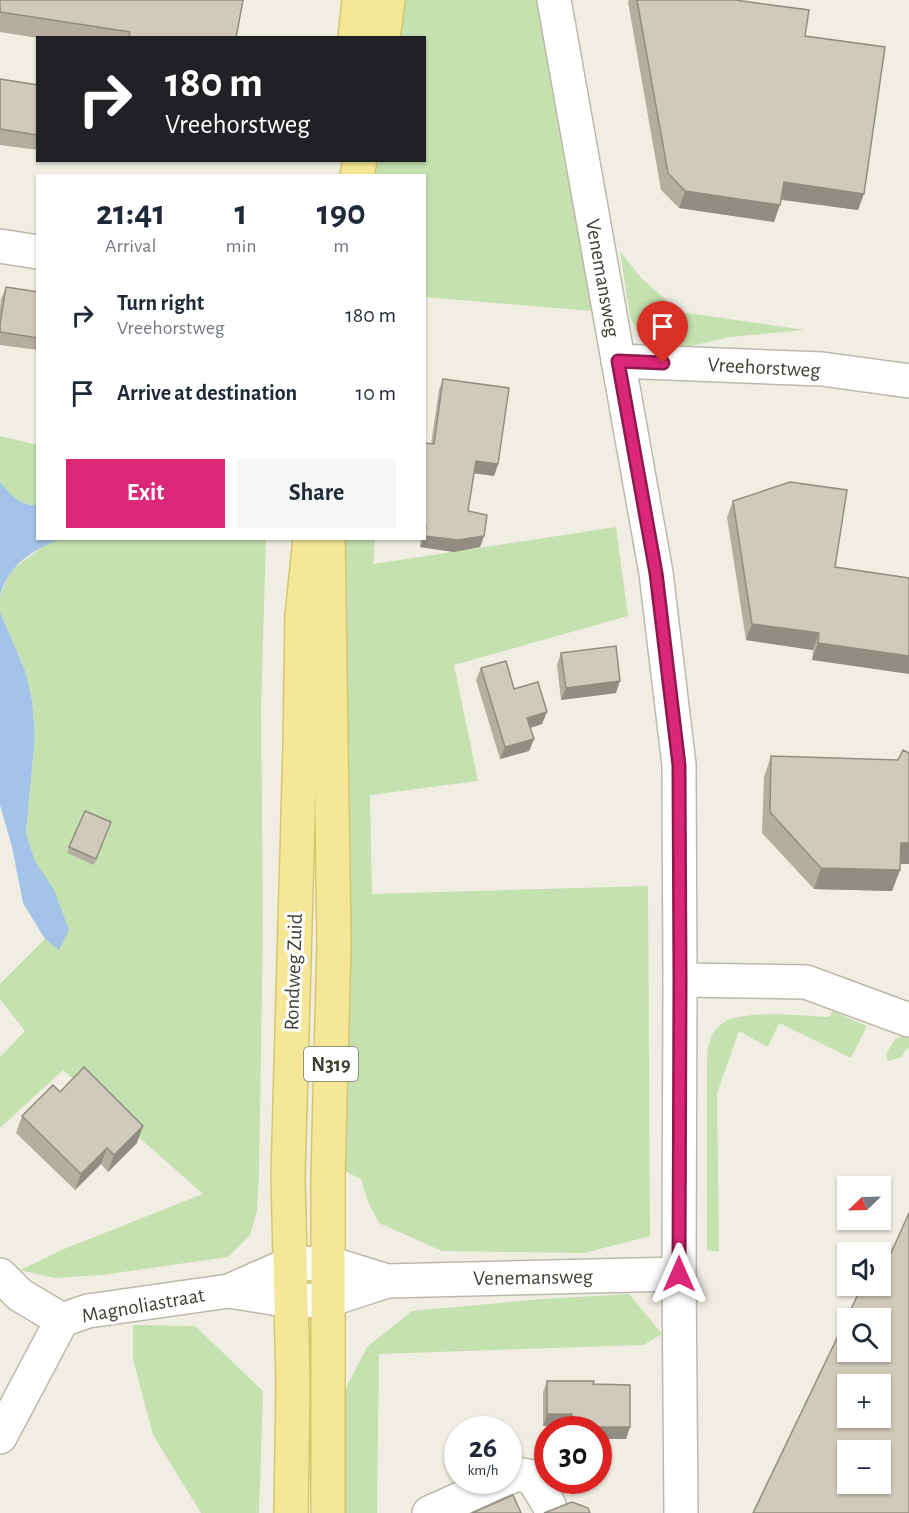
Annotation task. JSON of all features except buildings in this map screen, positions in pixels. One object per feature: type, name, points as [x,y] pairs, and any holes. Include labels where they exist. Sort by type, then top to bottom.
[{"type":"main road","points":[[355,36],[358,0]]},
{"type":"main road","points":[[383,36],[388,0]]},
{"type":"main road","name":"Rondweg Zuid","points":[[291,1513],[292,1382],[288,1176],[302,616],[310,540]]},
{"type":"main road","name":"Rondweg Zuid","points":[[328,540],[334,943],[328,1175],[328,1513]]},
{"type":"street","name":"Venemansweg","points":[[554,0],[656,573],[679,765],[681,1513]]},
{"type":"street","points":[[0,246],[36,252]]},
{"type":"street","name":"Vreehorstweg","points":[[618,361],[822,369],[909,381]]},
{"type":"street","points":[[680,980],[806,982],[909,1020]]},
{"type":"street","name":"Venemansweg","points":[[290,1264],[328,1263],[387,1281]]},
{"type":"street","name":"Magnoliastraat","points":[[0,1275],[20,1295],[62,1320],[88,1311],[229,1291],[290,1264]]},
{"type":"street","name":"Venemansweg","points":[[328,1300],[387,1281],[679,1274]]},
{"type":"street","name":"Magnoliastraat","points":[[229,1291],[291,1300],[328,1300]]},
{"type":"street","points":[[0,1437],[62,1320]]},
{"type":"street","points":[[522,1475],[532,1477],[549,1505]]},
{"type":"street","points":[[429,1513],[471,1494]]},
{"type":"green space","points":[[394,0],[540,0],[592,311],[426,297],[426,174],[370,174],[372,162],[426,162],[426,36],[388,36]]},
{"type":"green space","points":[[620,251],[641,278],[680,312],[805,330],[730,337],[669,351],[651,344],[639,334],[630,317]]},
{"type":"green space","points":[[0,436],[36,445],[36,505],[14,498],[5,490],[0,480]]},
{"type":"green space","points":[[616,527],[628,616],[454,665],[478,781],[370,795],[372,894],[648,886],[650,1236],[584,1253],[442,1251],[379,1223],[368,1202],[361,1179],[341,1169],[342,540],[375,540],[373,564]]},
{"type":"green space","points":[[58,540],[266,540],[261,709],[263,923],[259,1175],[257,1211],[250,1235],[228,1257],[102,1275],[54,1278],[20,1270],[64,1249],[203,1194],[63,1070],[0,1128],[0,1057],[25,1031],[0,999],[0,984],[45,939],[59,949],[50,887],[35,861],[26,833],[35,736],[32,700],[26,673],[0,612],[0,598],[10,571],[45,545]]},
{"type":"green space","points":[[832,1011],[867,1026],[851,1058],[779,1023],[768,1047],[739,1031],[717,1093],[719,1252],[707,1250],[707,1060],[713,1033],[728,1020],[740,1017],[770,1014],[828,1017]]},
{"type":"green space","points":[[905,1035],[909,1037],[909,1049],[907,1048],[901,1057],[888,1061],[886,1055],[895,1039]]},
{"type":"green space","points":[[629,1294],[662,1334],[643,1345],[379,1354],[377,1513],[342,1513],[344,1392],[367,1347],[412,1311],[542,1299]]},
{"type":"green space","points":[[133,1325],[195,1326],[263,1391],[259,1513],[201,1513],[153,1435],[133,1359]]},
{"type":"water","points":[[0,482],[20,501],[36,505],[36,540],[59,540],[40,548],[22,560],[8,576],[0,598]]},
{"type":"water","points":[[0,612],[26,673],[32,700],[35,736],[26,833],[35,861],[54,890],[69,930],[59,950],[45,939],[23,903],[12,847],[0,805]]},
{"type":"route","points":[[663,363],[618,361],[656,573],[679,765],[679,1274]]}]
